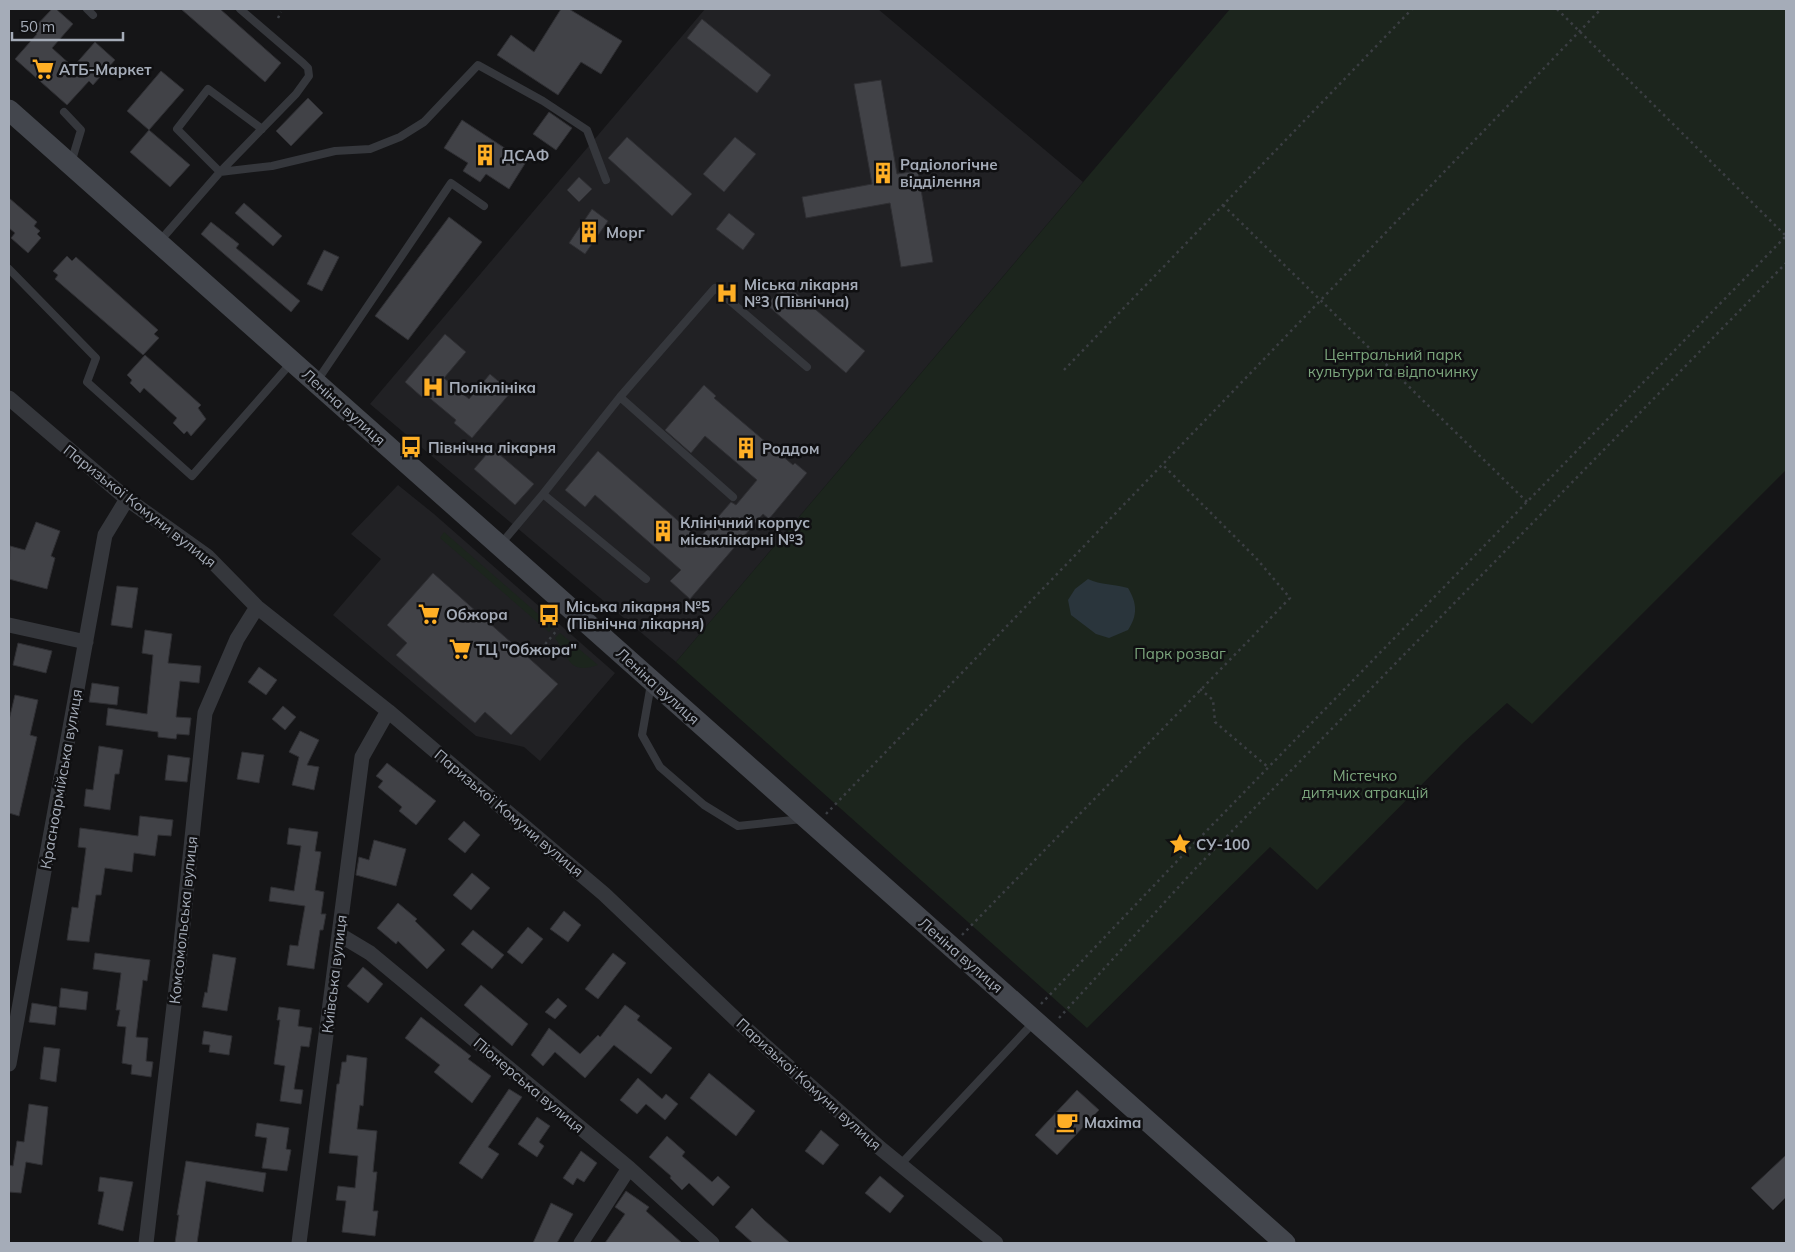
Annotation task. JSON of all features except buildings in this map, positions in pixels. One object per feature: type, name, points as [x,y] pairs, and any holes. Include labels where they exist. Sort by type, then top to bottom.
[{"type":"main road","name":"Леніна вулиця","points":[[9,110],[1285,1243]]},
{"type":"street","name":"Паризької Комуни вулиця","points":[[9,398],[127,499],[207,556],[256,607],[388,711],[604,894],[743,1026],[900,1165],[996,1243]]},
{"type":"street","name":"Красноармійська вулиця","points":[[9,1064],[105,535],[127,499]]},
{"type":"street","name":"Комсомольська вулиця","points":[[146,1243],[179,963],[205,712],[237,640],[256,607]]},
{"type":"street","points":[[9,625],[86,642]]},
{"type":"street","name":"Київська вулиця","points":[[300,1243],[362,757],[388,711]]},
{"type":"street","name":"Піонерська вулиця","points":[[340,935],[370,953],[629,1168],[712,1243]]},
{"type":"street","points":[[581,1243],[629,1168]]},
{"type":"lane","points":[[159,242],[220,172],[300,88],[309,76],[308,68],[240,9]]},
{"type":"lane","points":[[220,172],[272,166],[335,151],[370,149],[400,137],[424,122],[478,65],[543,101],[587,130],[606,180]]},
{"type":"lane","points":[[220,172],[177,130],[208,89],[262,128]]},
{"type":"lane","points":[[64,112],[81,130],[71,165]]},
{"type":"lane","points":[[316,383],[452,183],[484,206]]},
{"type":"lane","points":[[9,269],[96,358],[87,382],[192,476],[293,362]]},
{"type":"lane","points":[[500,545],[620,398],[715,288],[807,367]]},
{"type":"lane","points":[[620,398],[733,497]]},
{"type":"lane","points":[[543,494],[646,579]]},
{"type":"lane","points":[[652,681],[642,735],[660,767],[704,805],[738,826],[810,822]]},
{"type":"lane","points":[[900,1165],[1037,1022]]},
{"type":"path","points":[[1064,370],[1412,9]]},
{"type":"path","points":[[1037,1022],[1269,768],[1786,236],[1557,9]]},
{"type":"path","points":[[810,822],[1163,464],[1601,9]]},
{"type":"path","points":[[278,18],[281,12]]},
{"type":"path","points":[[1223,205],[1319,302],[1528,503]]},
{"type":"path","points":[[1037,1022],[1196,870],[1786,263]]},
{"type":"path","points":[[950,946],[1290,598],[1256,558],[1163,464]]},
{"type":"path","points":[[541,649],[558,629]]},
{"type":"path","points":[[1200,689],[1213,700],[1214,722],[1269,768]]},
{"type":"shaded area","name":"Міська лікарня №3 (Північна)","points":[[705,9],[878,9],[1083,182],[676,662],[370,404]]},
{"type":"shaded area","points":[[398,485],[434,514],[615,673],[540,761],[524,747],[476,736],[333,615],[381,559],[351,534]]},
{"type":"shaded area","points":[[1088,579],[1128,588],[1135,604],[1135,614],[1128,630],[1109,638],[1096,634],[1071,615],[1068,600],[1075,589]]},
{"type":"green space","name":"Центральний парк культури та відпочинку","points":[[1230,9],[1786,9],[1786,470],[1532,724],[1507,703],[1463,743],[1317,890],[1270,847],[1087,1028],[676,662]]},
{"type":"green space","points":[[444,532],[553,627],[549,632],[440,538]]},
{"type":"green space","points":[[560,633],[598,665],[581,668],[571,663],[555,638]]},
{"type":"place","name":"АТБ-Маркет","points":[[43,69]]},
{"type":"place","name":"ДСАФ","points":[[485,155]]},
{"type":"place","name":"Радіологічне відділення","points":[[883,173]]},
{"type":"place","name":"Морг","points":[[589,232]]},
{"type":"place","name":"Міська лікарня №3 (Північна)","points":[[727,293]]},
{"type":"place","name":"Поліклініка","points":[[433,387]]},
{"type":"place","name":"Північна лікарня","points":[[411,447]]},
{"type":"place","name":"Роддом","points":[[746,448]]},
{"type":"place","name":"Клінічний корпус міськлікарні №3","points":[[663,531]]},
{"type":"place","name":"Обжора","points":[[429,614]]},
{"type":"place","name":"Міська лікарня №5 (Північна лікарня)","points":[[549,615]]},
{"type":"place","name":"ТЦ \"Обжора\"","points":[[460,649]]},
{"type":"place","name":"СУ-100","points":[[1180,844]]},
{"type":"place","name":"Maxima","points":[[1067,1122]]},
{"type":"park label","name":"Парк розваг","points":[[1180,653]]},
{"type":"park label","name":"Містечко дитячих атракцій","points":[[1365,784]]}]
